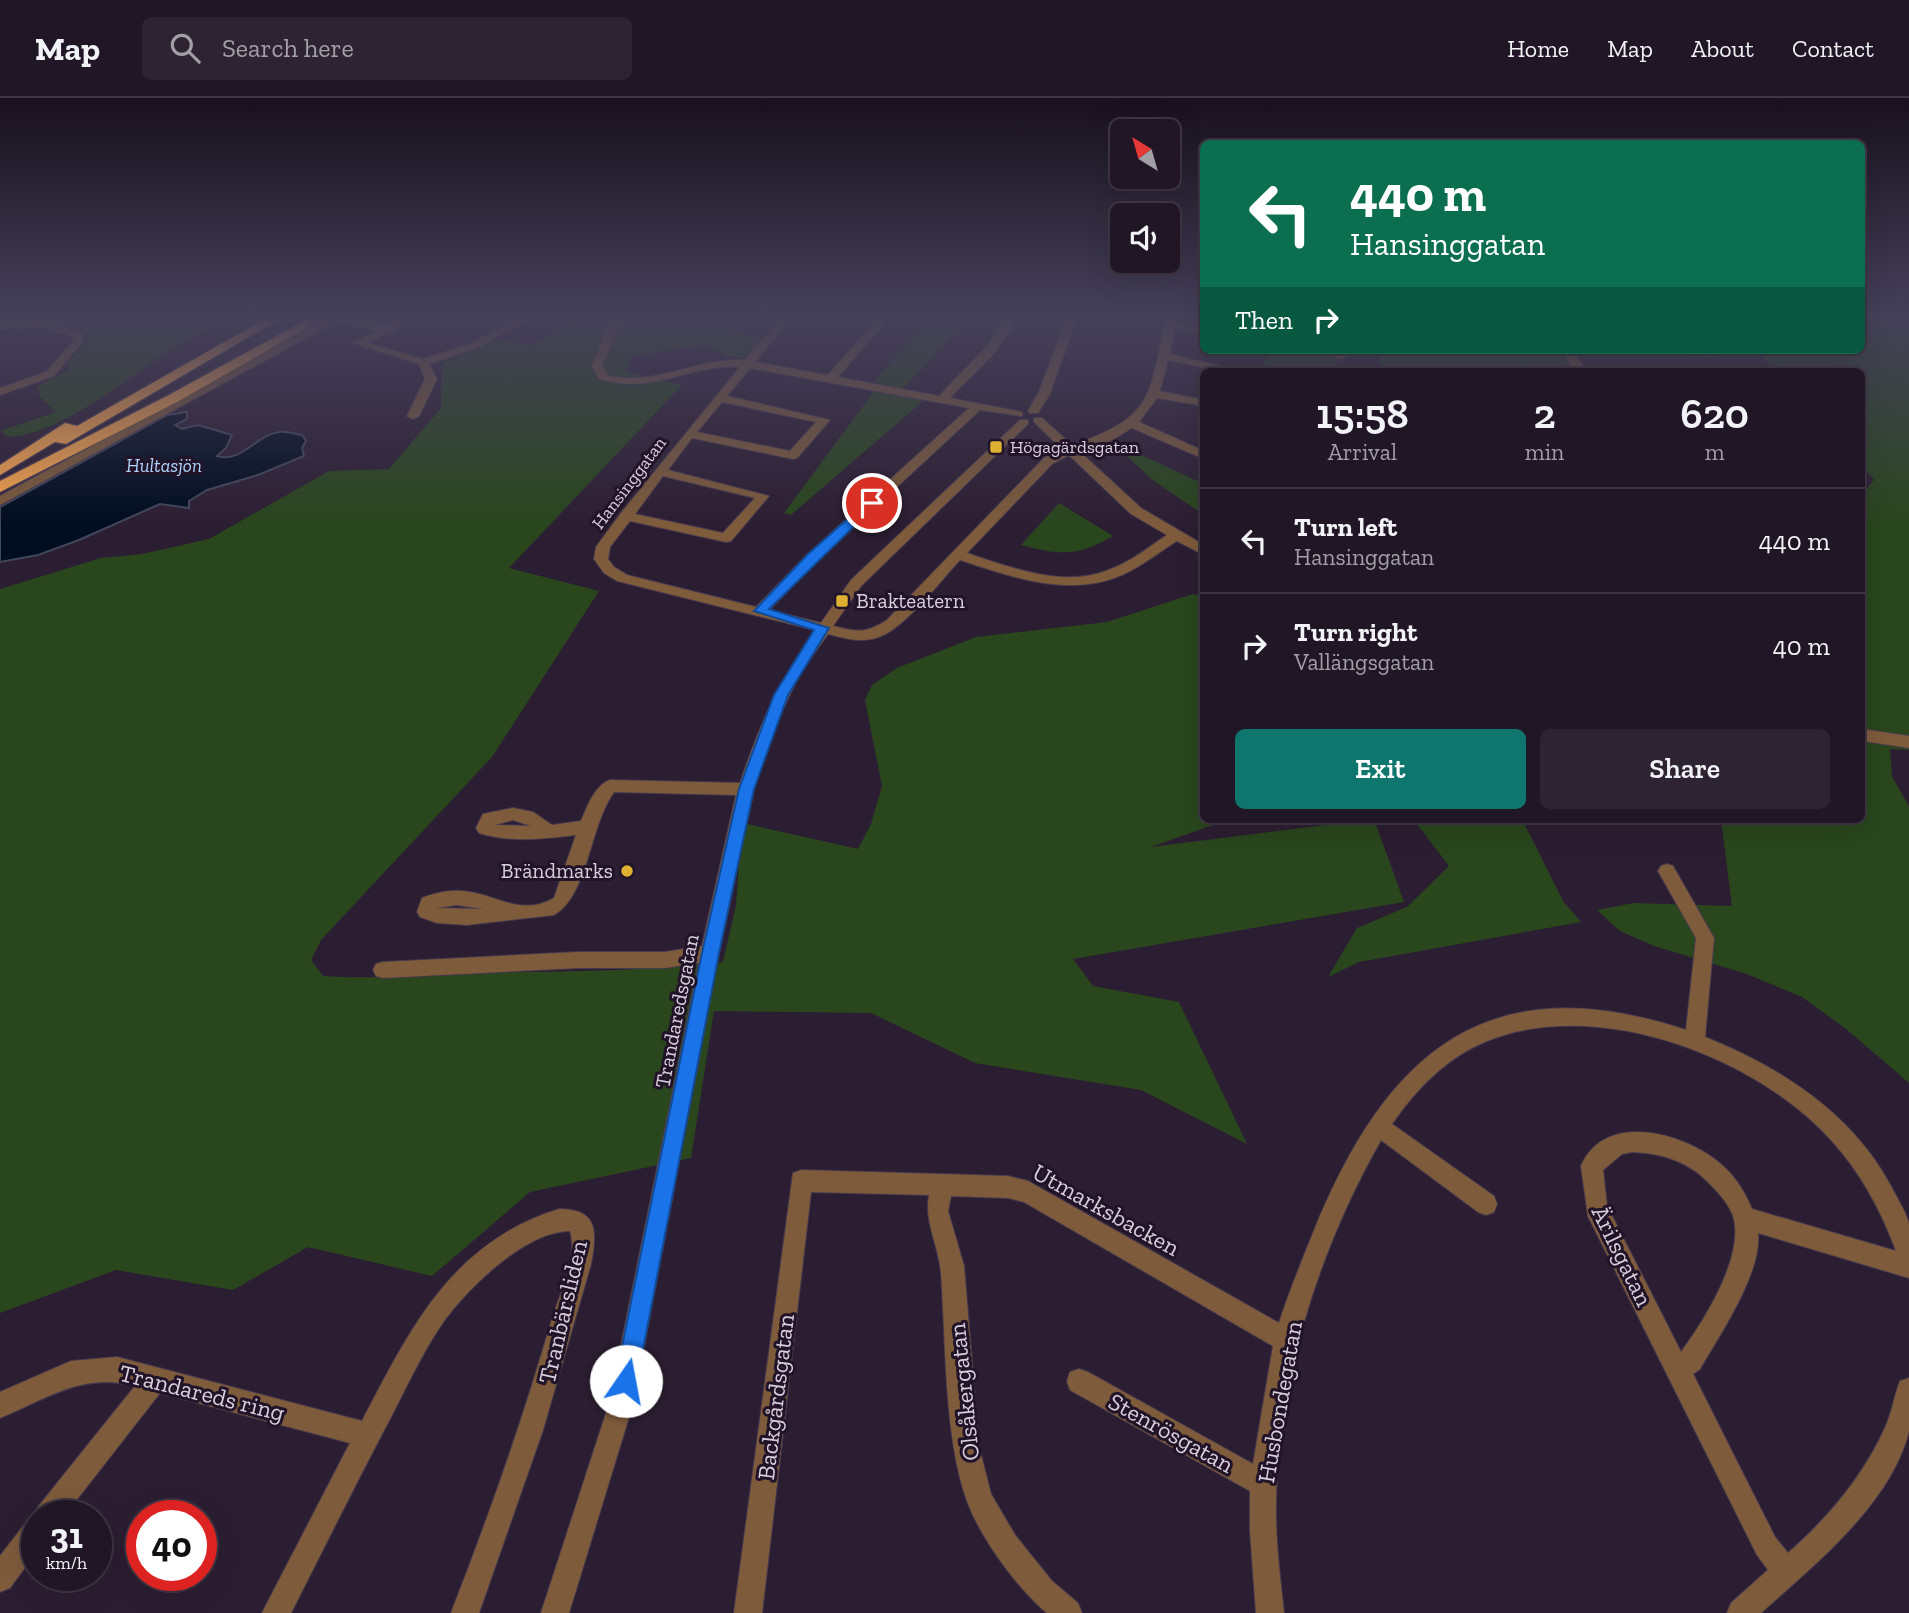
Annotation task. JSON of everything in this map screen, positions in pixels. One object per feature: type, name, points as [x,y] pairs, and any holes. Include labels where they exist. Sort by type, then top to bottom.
[{"type":"highway","points":[[0,471],[136,386]]},
{"type":"highway","points":[[0,478],[159,386]]},
{"type":"highway","points":[[0,487],[173,386]]},
{"type":"highway","points":[[0,487],[196,386]]},
{"type":"street","points":[[0,392],[18,386]]},
{"type":"street","points":[[0,501],[211,386]]},
{"type":"street","points":[[413,416],[428,386]]},
{"type":"street","name":"Hansinggatan","points":[[729,386],[626,516],[600,554],[609,570],[622,578],[856,636],[884,630],[1048,461],[1072,449],[1112,436],[1133,424]]},
{"type":"street","points":[[869,386],[1028,417],[1072,449],[1125,502],[1175,536],[1200,549]]},
{"type":"street","points":[[943,399],[954,386]]},
{"type":"street","name":"Trandaredsgatan","points":[[555,1613],[621,1404],[710,953],[746,789],[781,695],[822,628],[856,583],[1028,417],[1048,386]]},
{"type":"street","points":[[1157,386],[1143,414],[1133,424],[1200,453]]},
{"type":"street","points":[[1155,394],[1200,402]]},
{"type":"street","points":[[689,434],[793,455],[824,420],[718,398]]},
{"type":"street","points":[[760,611],[813,557],[978,406]]},
{"type":"street","points":[[626,516],[726,538],[763,496],[660,472]]},
{"type":"street","points":[[959,555],[1024,575],[1077,582],[1107,576],[1175,536]]},
{"type":"street","points":[[1865,736],[1909,743]]},
{"type":"street","points":[[507,912],[548,910],[560,903],[566,894],[588,827],[603,794],[610,786],[746,789]]},
{"type":"street","points":[[547,830],[588,827]]},
{"type":"street","points":[[1667,871],[1705,938],[1695,1041]]},
{"type":"street","points":[[383,970],[578,960],[665,960],[710,953]]},
{"type":"street","name":"Husbondegatan","points":[[1270,1613],[1264,1484],[1286,1340],[1340,1193],[1378,1126],[1404,1092],[1441,1056],[1478,1034],[1519,1021],[1562,1016],[1610,1019],[1650,1026],[1695,1041],[1745,1063],[1815,1108],[1871,1169],[1898,1219],[1909,1255]]},
{"type":"street","points":[[1378,1126],[1486,1205]]},
{"type":"street","name":"Ärilsgatan","points":[[1746,1218],[1731,1193],[1710,1169],[1684,1152],[1659,1143],[1630,1141],[1608,1150],[1592,1166],[1596,1208],[1766,1546],[1786,1571]]},
{"type":"street","name":"Utmarksbacken","points":[[801,1181],[1008,1187],[1028,1192],[1286,1340]]},
{"type":"street","name":"Backgårdsgatan","points":[[748,1613],[801,1181]]},
{"type":"street","name":"Olsåkergatan","points":[[942,1184],[937,1212],[952,1266],[966,1447],[979,1499],[1006,1544],[1042,1591],[1068,1613]]},
{"type":"street","points":[[1678,1370],[1692,1360],[1742,1263],[1748,1241],[1746,1218],[1909,1266]]},
{"type":"street","name":"Tranbärsliden","points":[[276,1613],[426,1328],[471,1273],[507,1246],[561,1219],[581,1224],[584,1239],[582,1254],[546,1388],[506,1508],[465,1613]]},
{"type":"street","name":"Trandareds ring","points":[[0,1406],[71,1373],[117,1369],[154,1381],[368,1435]]},
{"type":"street","points":[[60,1500],[154,1381]]},
{"type":"street","name":"Stenrösgatan","points":[[1079,1381],[1264,1484]]},
{"type":"street","points":[[1741,1613],[1840,1525],[1880,1469],[1907,1404],[1909,1390]]},
{"type":"street","points":[[0,1578],[21,1550]]},
{"type":"green space","points":[[38,386],[119,386],[53,425],[9,437],[0,431],[56,412],[40,397]]},
{"type":"green space","points":[[441,386],[681,386],[509,568],[599,591],[492,757],[321,940],[311,960],[323,976],[381,977],[662,968],[723,962],[736,905],[739,863],[747,824],[858,849],[871,824],[882,786],[865,700],[872,685],[897,668],[976,637],[1107,622],[1193,594],[1200,596],[1200,823],[1219,823],[1151,847],[1342,823],[1375,823],[1404,902],[1073,959],[1093,986],[1179,1002],[1247,1144],[1141,1090],[975,1063],[871,1013],[714,1011],[691,1158],[530,1192],[432,1276],[308,1247],[233,1290],[116,1270],[0,1313],[0,589],[101,558],[142,554],[209,539],[329,471],[389,469],[441,408]]},
{"type":"green space","points":[[873,386],[906,386],[897,395],[923,401],[791,515],[784,513],[872,394]]},
{"type":"green space","points":[[1865,386],[1909,386],[1909,750],[1890,749],[1892,777],[1909,806],[1909,1083],[1845,1028],[1802,997],[1747,974],[1654,946],[1620,931],[1597,910],[1634,903],[1732,906],[1722,823],[1865,823],[1865,490],[1874,480],[1865,470]]},
{"type":"green space","points":[[1115,439],[1137,453],[1200,482],[1200,512],[1154,481],[1110,441]]},
{"type":"green space","points":[[1059,503],[1113,536],[1079,551],[1046,551],[1021,545]]},
{"type":"green space","points":[[1416,823],[1524,823],[1563,901],[1581,922],[1359,962],[1328,977],[1357,928],[1407,907],[1449,866]]},
{"type":"water","name":"Hultasjön","points":[[187,412],[187,419],[175,425],[182,429],[198,425],[232,435],[226,448],[217,456],[233,456],[271,434],[282,432],[302,435],[306,441],[302,448],[304,456],[258,475],[207,490],[189,501],[189,508],[160,504],[38,555],[0,562],[0,507],[167,415]]},
{"type":"place","name":"Högagärdsgatan","points":[[996,447]]},
{"type":"place","name":"Brakteatern","points":[[842,601]]},
{"type":"place","name":"Brändmarks","points":[[627,871]]},
{"type":"route","points":[[626,1381],[681,1114],[710,953],[746,789],[766,729],[781,695],[822,628],[760,611],[872,503]]}]
